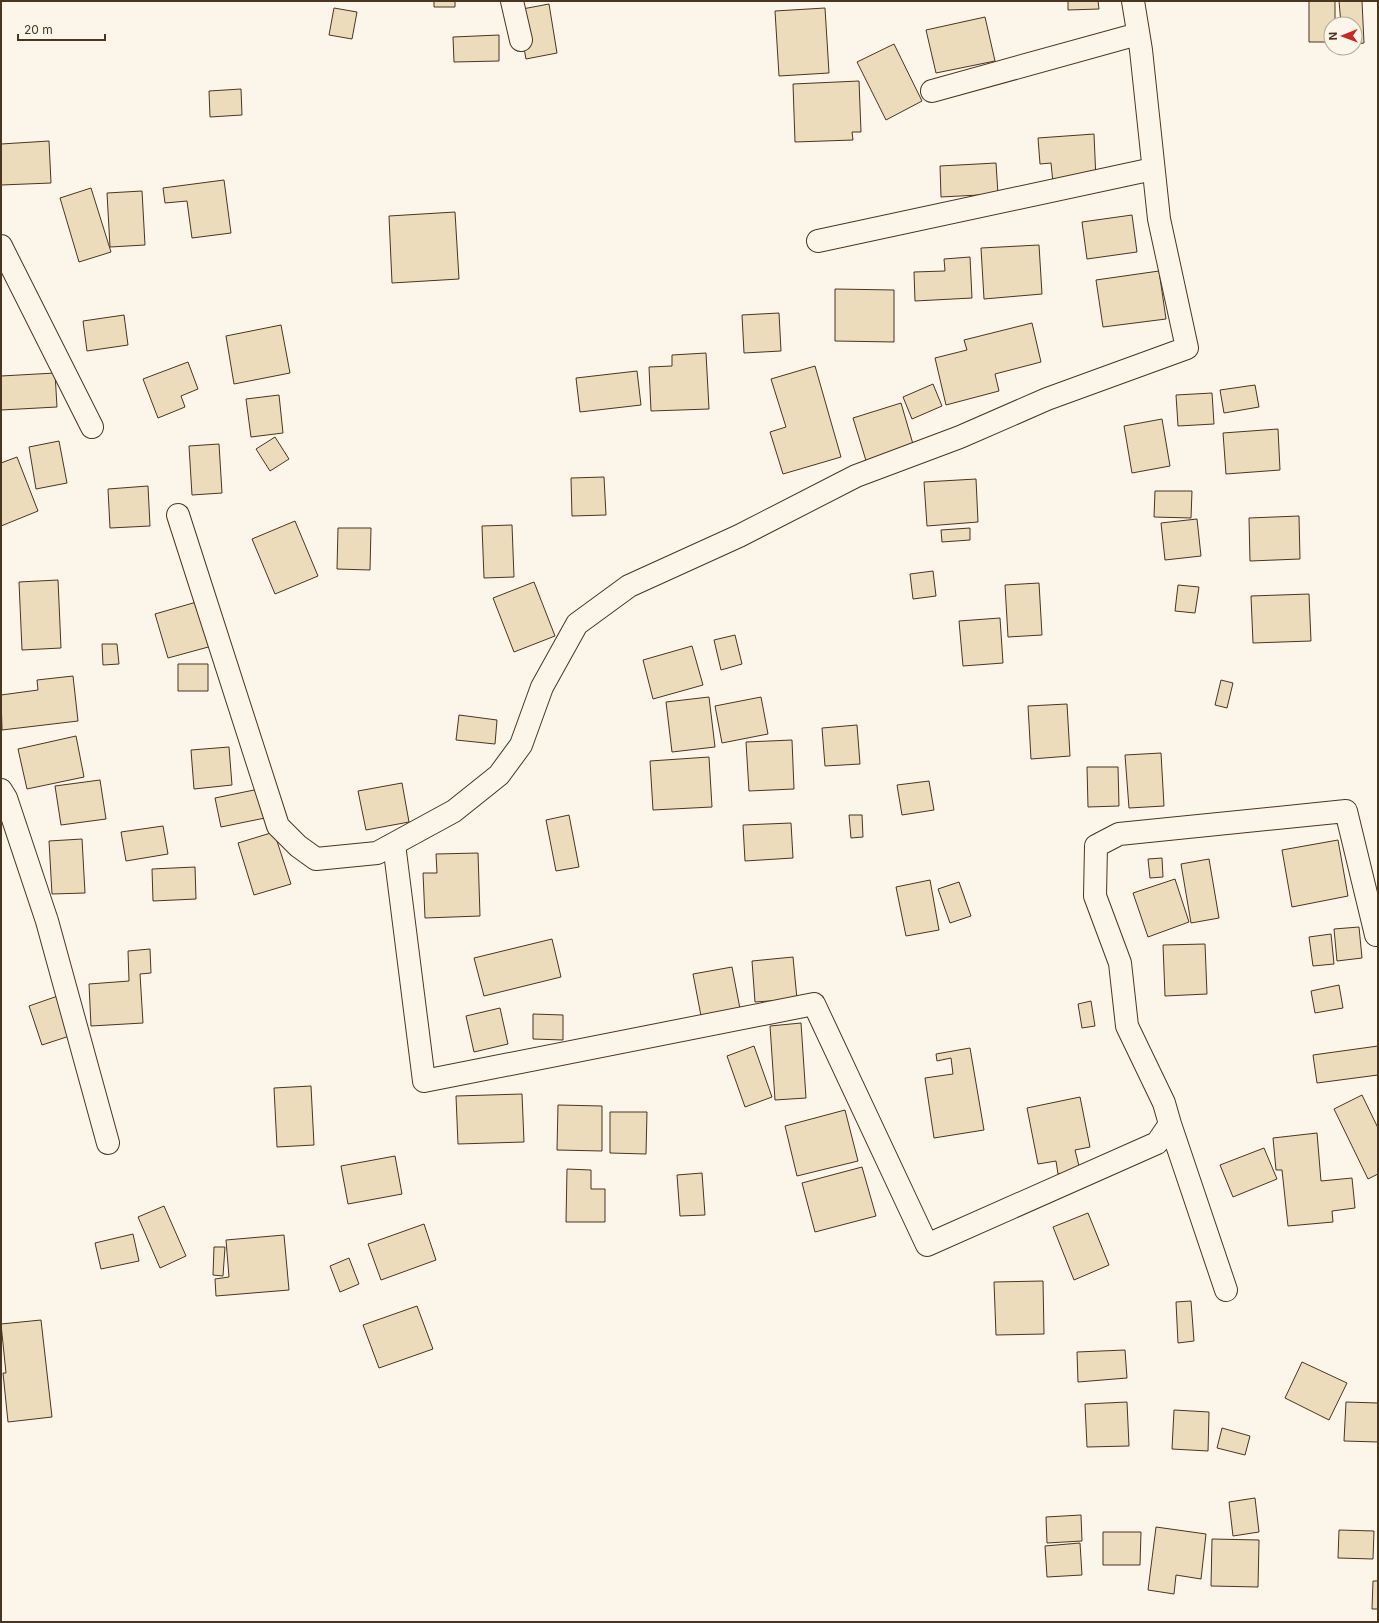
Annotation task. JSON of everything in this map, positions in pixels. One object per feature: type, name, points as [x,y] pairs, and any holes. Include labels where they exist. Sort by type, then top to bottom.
[{"type":"street","points":[[512,1],[521,40]]},
{"type":"street","points":[[178,515],[278,826],[298,846],[316,859],[377,853],[454,812],[499,775],[521,745],[542,687],[577,624],[629,586],[739,536],[856,476],[960,437],[1047,399],[1187,348],[1159,219],[1133,1]]},
{"type":"street","points":[[932,90],[1138,34]]},
{"type":"street","points":[[818,241],[1154,169]]},
{"type":"street","points":[[1,246],[92,427]]},
{"type":"street","points":[[1,790],[6,798],[47,920],[108,1143]]},
{"type":"street","points":[[1226,1290],[1164,1103],[1127,1026],[1120,963],[1095,896],[1096,846],[1119,834],[1346,811],[1376,935]]},
{"type":"street","points":[[394,844],[424,1081],[814,1004],[928,1245],[1157,1143],[1170,1124]]},
{"type":"building","points":[[434,1],[455,1],[455,7],[434,7]]},
{"type":"building","points":[[1068,1],[1098,1],[1099,9],[1068,10]]},
{"type":"building","points":[[1309,1],[1335,1],[1335,16],[1323,16],[1323,42],[1309,42]]},
{"type":"building","points":[[1339,1],[1362,1],[1363,16],[1340,16]]},
{"type":"building","points":[[549,4],[557,53],[526,59],[517,10]]},
{"type":"building","points":[[334,8],[357,12],[352,39],[329,35]]},
{"type":"building","points":[[825,8],[829,73],[779,76],[775,11]]},
{"type":"building","points":[[985,17],[995,61],[936,73],[926,30]]},
{"type":"building","points":[[1363,22],[1364,43],[1363,43]]},
{"type":"building","points":[[499,35],[499,61],[454,62],[453,37]]},
{"type":"building","points":[[894,44],[922,101],[886,120],[857,62]]},
{"type":"building","points":[[859,81],[861,132],[852,132],[853,140],[795,142],[793,84]]},
{"type":"building","points":[[241,89],[242,115],[210,117],[209,91]]},
{"type":"building","points":[[1094,134],[1096,180],[1053,183],[1051,163],[1040,164],[1038,138]]},
{"type":"building","points":[[49,141],[51,183],[1,185],[1,144]]},
{"type":"building","points":[[996,163],[998,194],[941,197],[940,166]]},
{"type":"building","points":[[224,180],[231,233],[192,238],[187,201],[165,203],[163,188]]},
{"type":"building","points":[[91,188],[111,252],[79,262],[60,198]]},
{"type":"building","points":[[142,191],[145,245],[110,247],[107,193]]},
{"type":"building","points":[[455,212],[459,279],[392,283],[389,216]]},
{"type":"building","points":[[1132,215],[1137,252],[1087,259],[1082,222]]},
{"type":"building","points":[[1039,245],[1042,294],[984,299],[981,248]]},
{"type":"building","points":[[970,257],[972,298],[915,301],[914,272],[945,271],[944,259]]},
{"type":"building","points":[[1159,271],[1166,319],[1103,327],[1096,280]]},
{"type":"building","points":[[835,289],[894,290],[894,342],[835,341]]},
{"type":"building","points":[[779,313],[781,351],[744,353],[742,315]]},
{"type":"building","points":[[124,315],[128,345],[87,351],[83,321]]},
{"type":"building","points":[[1032,323],[1041,362],[995,374],[999,391],[946,405],[935,358],[967,350],[964,340]]},
{"type":"building","points":[[281,325],[290,373],[234,384],[226,336]]},
{"type":"building","points":[[706,353],[709,409],[651,411],[649,367],[672,366],[672,355]]},
{"type":"building","points":[[188,362],[198,389],[181,396],[185,407],[158,418],[143,379]]},
{"type":"building","points":[[815,366],[841,457],[783,474],[770,432],[786,427],[771,379]]},
{"type":"building","points":[[637,371],[641,405],[580,412],[576,378]]},
{"type":"building","points":[[55,373],[57,407],[1,410],[1,376]]},
{"type":"building","points":[[933,384],[942,406],[912,419],[903,397]]},
{"type":"building","points":[[1255,385],[1259,407],[1224,413],[1220,390]]},
{"type":"building","points":[[1212,393],[1214,424],[1178,426],[1176,395]]},
{"type":"building","points":[[279,395],[283,433],[251,437],[246,399]]},
{"type":"building","points":[[901,403],[915,451],[867,464],[853,418]]},
{"type":"building","points":[[1162,419],[1170,466],[1132,473],[1124,426]]},
{"type":"building","points":[[1278,429],[1280,470],[1226,474],[1223,433]]},
{"type":"building","points":[[275,437],[289,459],[270,471],[256,449]]},
{"type":"building","points":[[59,441],[67,483],[36,489],[29,447]]},
{"type":"building","points":[[219,444],[222,493],[192,495],[189,446]]},
{"type":"building","points":[[17,457],[38,511],[1,526],[1,463]]},
{"type":"building","points":[[604,477],[606,515],[572,516],[571,478]]},
{"type":"building","points":[[976,479],[978,522],[927,526],[924,482]]},
{"type":"building","points":[[148,486],[150,526],[110,528],[108,489]]},
{"type":"building","points":[[1155,491],[1192,491],[1191,518],[1154,517]]},
{"type":"building","points":[[1299,516],[1300,559],[1250,561],[1249,518]]},
{"type":"building","points":[[1197,519],[1201,556],[1165,560],[1161,523]]},
{"type":"building","points":[[295,521],[318,576],[275,594],[252,539]]},
{"type":"building","points":[[512,525],[514,577],[484,578],[482,526]]},
{"type":"building","points":[[338,528],[371,528],[370,570],[337,569]]},
{"type":"building","points":[[970,528],[970,540],[942,542],[941,530]]},
{"type":"building","points":[[933,571],[936,596],[913,599],[910,574]]},
{"type":"building","points":[[58,580],[61,648],[22,650],[19,582]]},
{"type":"building","points":[[534,582],[555,636],[514,652],[493,598]]},
{"type":"building","points":[[1039,583],[1042,635],[1008,637],[1005,585]]},
{"type":"building","points":[[1178,585],[1199,587],[1195,613],[1175,611]]},
{"type":"building","points":[[1309,594],[1311,641],[1253,643],[1251,596]]},
{"type":"building","points":[[200,601],[212,646],[168,658],[155,614]]},
{"type":"building","points":[[1000,618],[1003,663],[963,666],[959,621]]},
{"type":"building","points":[[735,635],[742,664],[721,670],[714,640]]},
{"type":"building","points":[[102,644],[117,644],[119,664],[103,665]]},
{"type":"building","points":[[692,646],[703,685],[653,699],[643,660]]},
{"type":"building","points":[[178,664],[208,664],[208,691],[178,691]]},
{"type":"building","points":[[73,676],[78,721],[2,730],[1,695],[38,690],[37,680]]},
{"type":"building","points":[[1221,680],[1233,683],[1227,708],[1215,705]]},
{"type":"building","points":[[709,697],[715,747],[672,752],[666,702]]},
{"type":"building","points":[[761,697],[768,734],[722,743],[715,706]]},
{"type":"building","points":[[1067,704],[1070,756],[1031,759],[1028,706]]},
{"type":"building","points":[[459,715],[497,720],[495,744],[456,740]]},
{"type":"building","points":[[857,725],[860,764],[825,766],[822,728]]},
{"type":"building","points":[[76,736],[84,777],[27,789],[18,749]]},
{"type":"building","points":[[792,740],[794,789],[749,791],[746,742]]},
{"type":"building","points":[[229,747],[232,785],[194,789],[191,750]]},
{"type":"building","points":[[1161,753],[1164,806],[1129,808],[1125,755]]},
{"type":"building","points":[[709,757],[712,807],[653,810],[650,761]]},
{"type":"building","points":[[1087,767],[1118,767],[1119,806],[1088,807]]},
{"type":"building","points":[[100,780],[106,819],[61,825],[55,786]]},
{"type":"building","points":[[929,781],[934,810],[902,815],[897,785]]},
{"type":"building","points":[[402,783],[409,822],[366,830],[358,791]]},
{"type":"building","points":[[259,789],[265,818],[221,827],[215,798]]},
{"type":"building","points":[[569,815],[579,867],[556,871],[546,820]]},
{"type":"building","points":[[849,815],[862,815],[863,837],[851,838]]},
{"type":"building","points":[[791,823],[793,858],[745,861],[743,825]]},
{"type":"building","points":[[163,826],[168,854],[126,861],[121,832]]},
{"type":"building","points":[[274,832],[291,884],[254,895],[238,843]]},
{"type":"building","points":[[82,839],[85,893],[52,894],[49,841]]},
{"type":"building","points":[[1338,840],[1348,896],[1292,907],[1282,850]]},
{"type":"building","points":[[478,853],[480,916],[425,918],[423,873],[437,873],[436,854]]},
{"type":"building","points":[[1162,858],[1163,877],[1150,878],[1148,859]]},
{"type":"building","points":[[1209,859],[1219,918],[1191,923],[1181,864]]},
{"type":"building","points":[[195,867],[196,899],[153,901],[152,869]]},
{"type":"building","points":[[1175,879],[1189,922],[1148,937],[1133,893]]},
{"type":"building","points":[[930,880],[939,930],[906,936],[896,887]]},
{"type":"building","points":[[959,882],[971,916],[950,923],[938,889]]},
{"type":"building","points":[[1359,927],[1362,958],[1337,961],[1334,929]]},
{"type":"building","points":[[1331,934],[1334,964],[1313,966],[1309,937]]},
{"type":"building","points":[[552,939],[561,977],[484,996],[474,958]]},
{"type":"building","points":[[1205,944],[1207,994],[1165,996],[1163,945]]},
{"type":"building","points":[[150,949],[151,973],[140,974],[143,1023],[91,1026],[89,984],[129,981],[128,951]]},
{"type":"building","points":[[793,957],[797,999],[755,1002],[752,961]]},
{"type":"building","points":[[732,967],[741,1014],[702,1021],[693,974]]},
{"type":"building","points":[[1339,985],[1343,1008],[1315,1013],[1311,991]]},
{"type":"building","points":[[75,990],[88,1030],[42,1045],[29,1006]]},
{"type":"building","points":[[1091,1001],[1095,1026],[1082,1028],[1078,1004]]},
{"type":"building","points":[[500,1008],[508,1044],[474,1052],[466,1016]]},
{"type":"building","points":[[533,1014],[563,1015],[563,1040],[533,1039]]},
{"type":"building","points":[[801,1023],[806,1098],[775,1100],[770,1026]]},
{"type":"building","points":[[754,1046],[772,1097],[745,1107],[727,1056]]},
{"type":"building","points":[[1378,1046],[1378,1075],[1317,1083],[1313,1055]]},
{"type":"building","points":[[970,1048],[984,1130],[934,1138],[925,1078],[953,1074],[951,1058],[937,1061],[936,1054]]},
{"type":"building","points":[[311,1086],[314,1145],[277,1147],[274,1088]]},
{"type":"building","points":[[522,1094],[524,1142],[458,1144],[456,1096]]},
{"type":"building","points":[[1362,1095],[1378,1128],[1378,1174],[1368,1179],[1334,1109]]},
{"type":"building","points":[[1080,1097],[1090,1147],[1075,1150],[1080,1170],[1058,1174],[1056,1161],[1038,1164],[1027,1108]]},
{"type":"building","points":[[558,1105],[602,1106],[602,1151],[557,1150]]},
{"type":"building","points":[[845,1110],[858,1161],[797,1176],[785,1126]]},
{"type":"building","points":[[610,1112],[647,1112],[646,1154],[610,1153]]},
{"type":"building","points":[[1317,1133],[1321,1181],[1352,1178],[1355,1208],[1332,1211],[1333,1222],[1288,1226],[1282,1170],[1276,1170],[1273,1138]]},
{"type":"building","points":[[1264,1148],[1277,1179],[1233,1197],[1220,1165]]},
{"type":"building","points":[[395,1156],[402,1194],[348,1204],[341,1166]]},
{"type":"building","points":[[862,1167],[876,1216],[815,1232],[802,1183]]},
{"type":"building","points":[[567,1169],[591,1170],[591,1189],[605,1189],[605,1222],[566,1222]]},
{"type":"building","points":[[702,1173],[705,1215],[680,1216],[677,1175]]},
{"type":"building","points":[[164,1206],[186,1256],[160,1268],[138,1217]]},
{"type":"building","points":[[1088,1213],[1109,1265],[1074,1280],[1053,1227]]},
{"type":"building","points":[[424,1224],[436,1260],[381,1280],[368,1244]]},
{"type":"building","points":[[133,1234],[139,1261],[101,1269],[95,1243]]},
{"type":"building","points":[[284,1235],[289,1290],[216,1296],[215,1279],[229,1277],[226,1240]]},
{"type":"building","points":[[214,1247],[225,1247],[223,1276],[213,1275]]},
{"type":"building","points":[[349,1258],[359,1284],[340,1292],[330,1266]]},
{"type":"building","points":[[1043,1281],[1044,1334],[996,1335],[994,1282]]},
{"type":"building","points":[[1191,1301],[1194,1341],[1178,1343],[1176,1302]]},
{"type":"building","points":[[417,1306],[433,1349],[379,1368],[363,1325]]},
{"type":"building","points":[[41,1320],[52,1417],[8,1422],[3,1373],[6,1373],[1,1324]]},
{"type":"building","points":[[1125,1350],[1127,1378],[1078,1382],[1077,1352]]},
{"type":"building","points":[[1302,1362],[1347,1383],[1329,1420],[1285,1398]]},
{"type":"building","points":[[1127,1402],[1129,1446],[1087,1447],[1085,1404]]},
{"type":"building","points":[[1346,1402],[1378,1403],[1378,1442],[1344,1441]]},
{"type":"building","points":[[1174,1410],[1209,1412],[1208,1451],[1172,1449]]},
{"type":"building","points":[[1222,1428],[1250,1436],[1245,1455],[1217,1448]]},
{"type":"building","points":[[1255,1498],[1259,1532],[1233,1536],[1229,1502]]},
{"type":"building","points":[[1081,1515],[1082,1541],[1047,1543],[1046,1517]]},
{"type":"building","points":[[1156,1527],[1206,1534],[1201,1579],[1176,1575],[1174,1594],[1148,1590]]},
{"type":"building","points":[[1339,1530],[1374,1531],[1373,1559],[1338,1558]]},
{"type":"building","points":[[1103,1532],[1141,1532],[1140,1565],[1103,1565]]},
{"type":"building","points":[[1212,1539],[1259,1540],[1258,1587],[1211,1586]]},
{"type":"building","points":[[1080,1543],[1082,1575],[1047,1577],[1045,1546]]},
{"type":"building","points":[[1373,1581],[1378,1581],[1378,1609],[1372,1609]]}]
